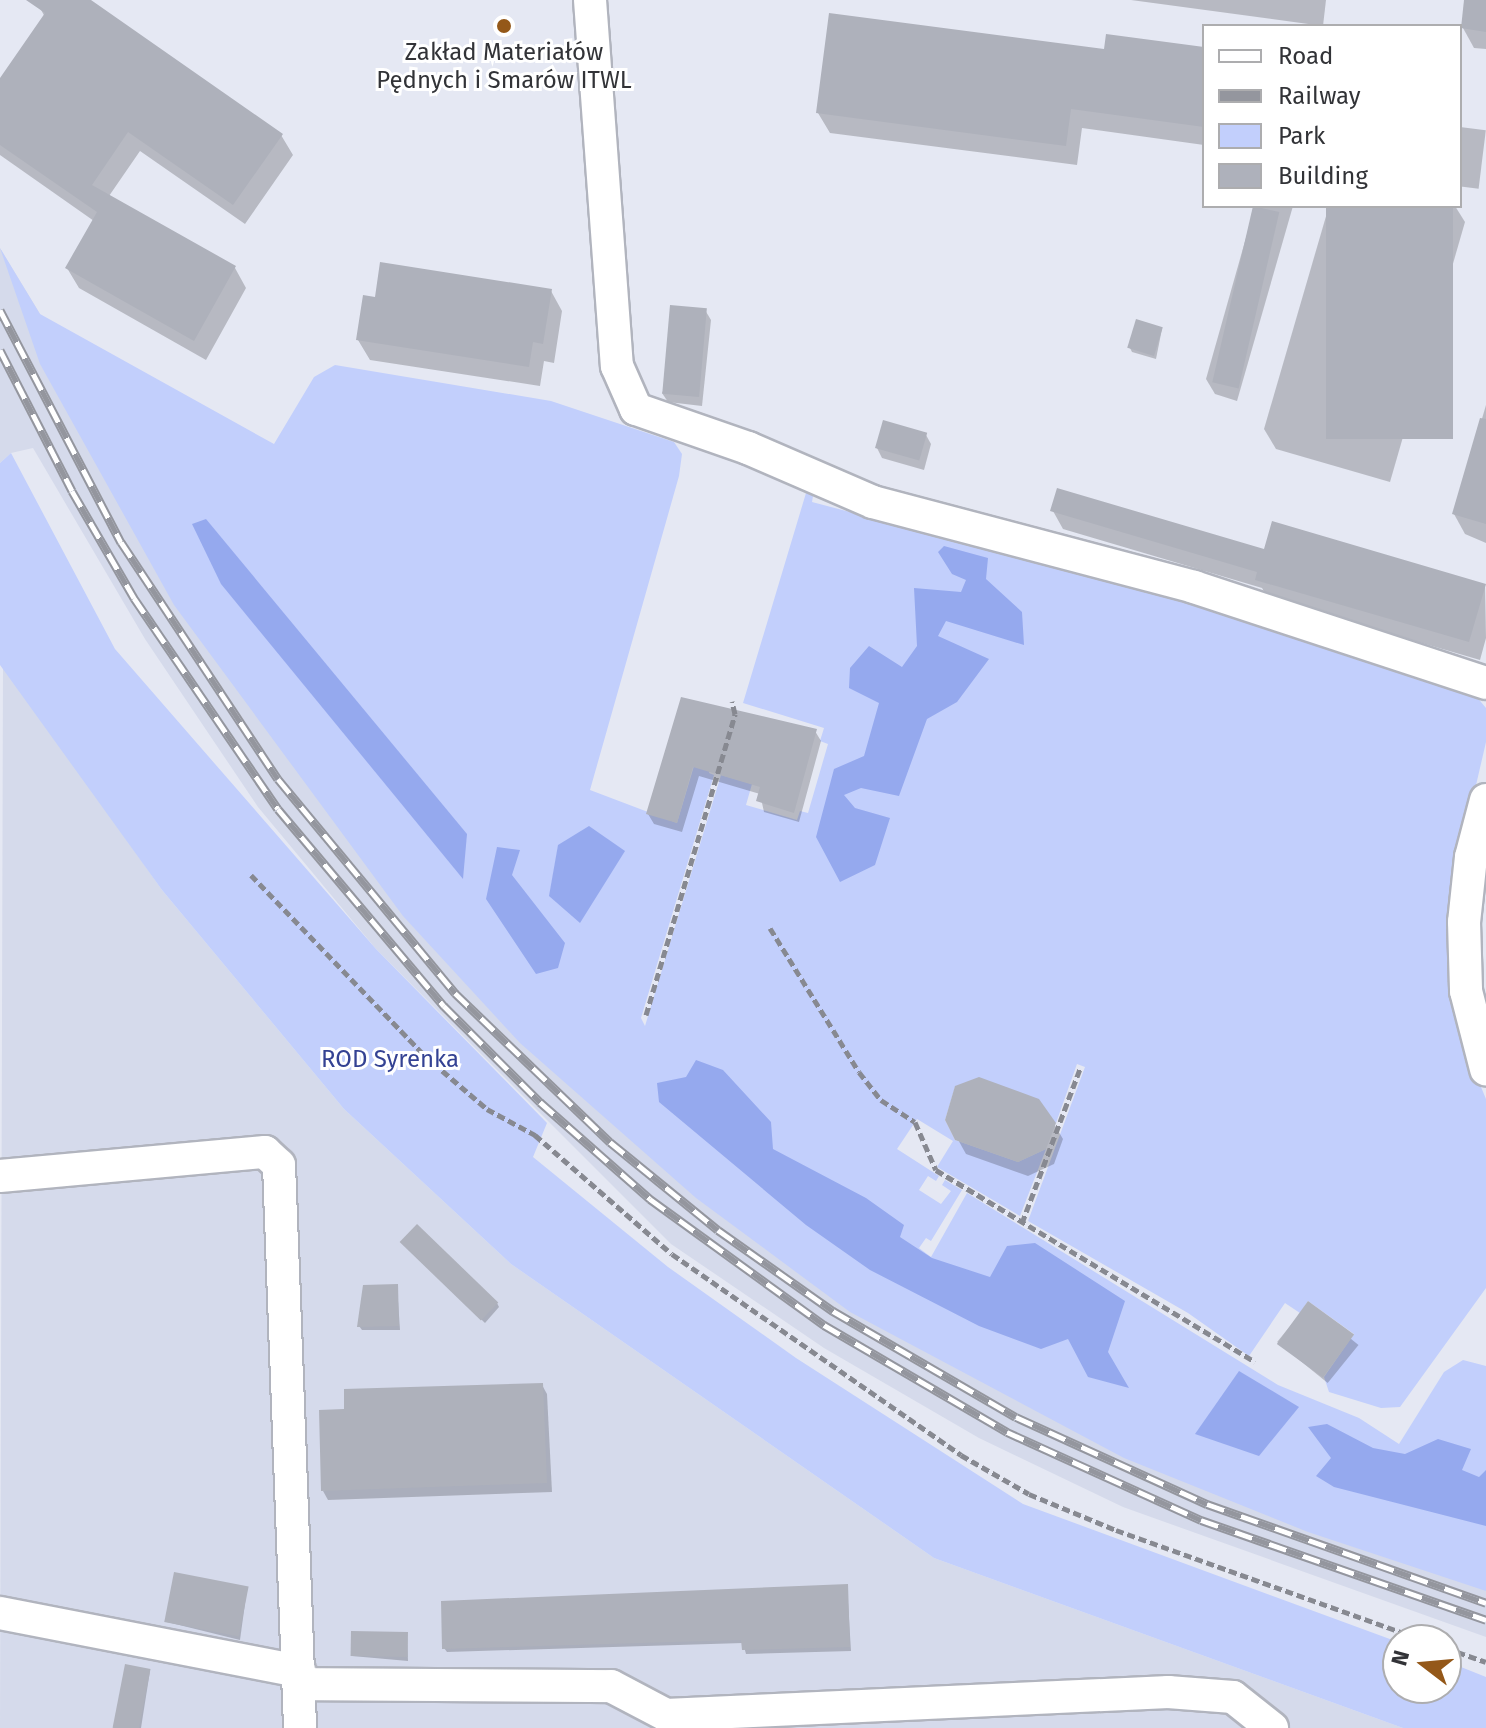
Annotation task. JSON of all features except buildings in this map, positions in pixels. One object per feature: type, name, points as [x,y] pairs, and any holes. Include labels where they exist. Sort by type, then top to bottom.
[{"type":"lane","points":[[590,0],[617,366],[636,409],[748,448],[873,502],[1194,587],[1486,683]]},
{"type":"lane","points":[[1486,800],[1471,857],[1464,922],[1466,991],[1486,1069]]},
{"type":"lane","points":[[0,1176],[265,1152],[279,1165],[300,1728]]},
{"type":"lane","points":[[0,1613],[299,1678],[611,1686],[666,1715],[1168,1692],[1233,1697],[1272,1728]]},
{"type":"path","points":[[646,1015],[735,714],[732,701]]},
{"type":"path","points":[[251,875],[424,1055],[487,1109],[535,1135],[672,1254],[961,1455],[1029,1494],[1116,1530],[1382,1625]]},
{"type":"path","points":[[770,928],[859,1072],[881,1100],[915,1122],[936,1170],[1255,1362]]},
{"type":"path","points":[[1022,1223],[1080,1069]]},
{"type":"path","points":[[1462,1654],[1486,1662]]},
{"type":"shaded area","points":[[0,248],[195,569],[662,1124],[1486,1543],[1486,1637],[1462,1628],[1462,1624],[1450,1624],[1123,1507],[979,1438],[824,1348],[671,1244],[376,949],[258,807],[145,639],[33,448],[11,453],[0,463]]},
{"type":"shaded area","points":[[206,519],[467,834],[463,879],[221,584],[192,524]]},
{"type":"shaded area","points":[[944,546],[988,558],[986,579],[1022,612],[1024,645],[946,621],[938,636],[989,659],[957,702],[927,719],[899,796],[861,788],[844,795],[855,808],[890,818],[875,865],[840,882],[816,837],[834,769],[864,756],[879,703],[849,688],[850,668],[869,646],[902,667],[917,646],[914,588],[961,592],[966,580],[952,574],[938,552]]},
{"type":"shaded area","points":[[3,664],[162,890],[344,1109],[511,1264],[934,1558],[1403,1728],[0,1728]]},
{"type":"shaded area","points":[[589,826],[625,851],[580,923],[549,896],[558,845]]},
{"type":"shaded area","points":[[497,847],[520,850],[512,875],[565,943],[558,968],[536,974],[486,899]]},
{"type":"shaded area","points":[[696,1060],[723,1070],[771,1122],[773,1149],[866,1198],[904,1225],[900,1237],[932,1258],[990,1277],[1007,1246],[1035,1243],[1125,1301],[1108,1352],[1129,1388],[1088,1377],[1068,1339],[1041,1349],[979,1326],[870,1270],[806,1225],[659,1102],[657,1083],[686,1077]]},
{"type":"shaded area","points":[[1239,1371],[1299,1407],[1259,1456],[1195,1434]]},
{"type":"shaded area","points":[[1327,1424],[1373,1448],[1405,1454],[1438,1439],[1471,1449],[1462,1470],[1479,1477],[1486,1470],[1486,1526],[1334,1487],[1316,1476],[1331,1458],[1308,1427]]},
{"type":"green space","points":[[0,248],[40,314],[274,444],[314,377],[335,365],[551,401],[674,442],[682,454],[679,476],[590,790],[677,823],[708,719],[723,724],[709,773],[714,775],[641,1018],[645,1026],[721,775],[752,784],[746,805],[797,820],[800,811],[808,813],[828,744],[820,741],[824,728],[743,703],[806,493],[813,496],[812,502],[1195,603],[1476,696],[1486,708],[1486,742],[1461,850],[1471,1063],[1486,1099],[1486,1288],[1400,1407],[1381,1408],[1329,1392],[1324,1377],[1354,1334],[1308,1301],[1300,1313],[1285,1303],[1249,1356],[1188,1313],[1028,1221],[1085,1067],[1077,1064],[1056,1123],[955,1087],[945,1120],[955,1140],[1018,1162],[1046,1149],[1020,1216],[937,1167],[953,1141],[917,1119],[897,1149],[939,1176],[936,1181],[928,1176],[919,1190],[941,1204],[951,1191],[942,1185],[945,1180],[962,1190],[931,1241],[926,1238],[919,1248],[931,1257],[967,1193],[1278,1385],[1359,1418],[1399,1444],[1444,1372],[1463,1360],[1486,1366],[1486,1591],[1308,1532],[1124,1458],[850,1312],[696,1198],[520,1043],[403,916],[174,605],[40,364]]},
{"type":"green space","name":"ROD Syrenka","points":[[11,453],[115,649],[376,949],[547,1123],[533,1157],[668,1267],[796,1358],[1023,1504],[1382,1636],[1382,1704],[1462,1704],[1462,1667],[1486,1677],[1486,1728],[1403,1728],[934,1558],[511,1264],[344,1109],[162,890],[0,665],[0,463]]},
{"type":"railway","points":[[0,310],[121,542],[278,779],[455,993],[610,1142],[718,1230],[833,1311],[1016,1417],[1207,1504],[1486,1603]]},
{"type":"railway","points":[[0,350],[72,491],[134,598],[278,809],[444,1006],[540,1102],[650,1199],[824,1325],[1007,1432],[1201,1520],[1486,1620]]},
{"type":"place","name":"Zakład Materiałów Pędnych i Smarów ITWL","points":[[504,26]]}]
